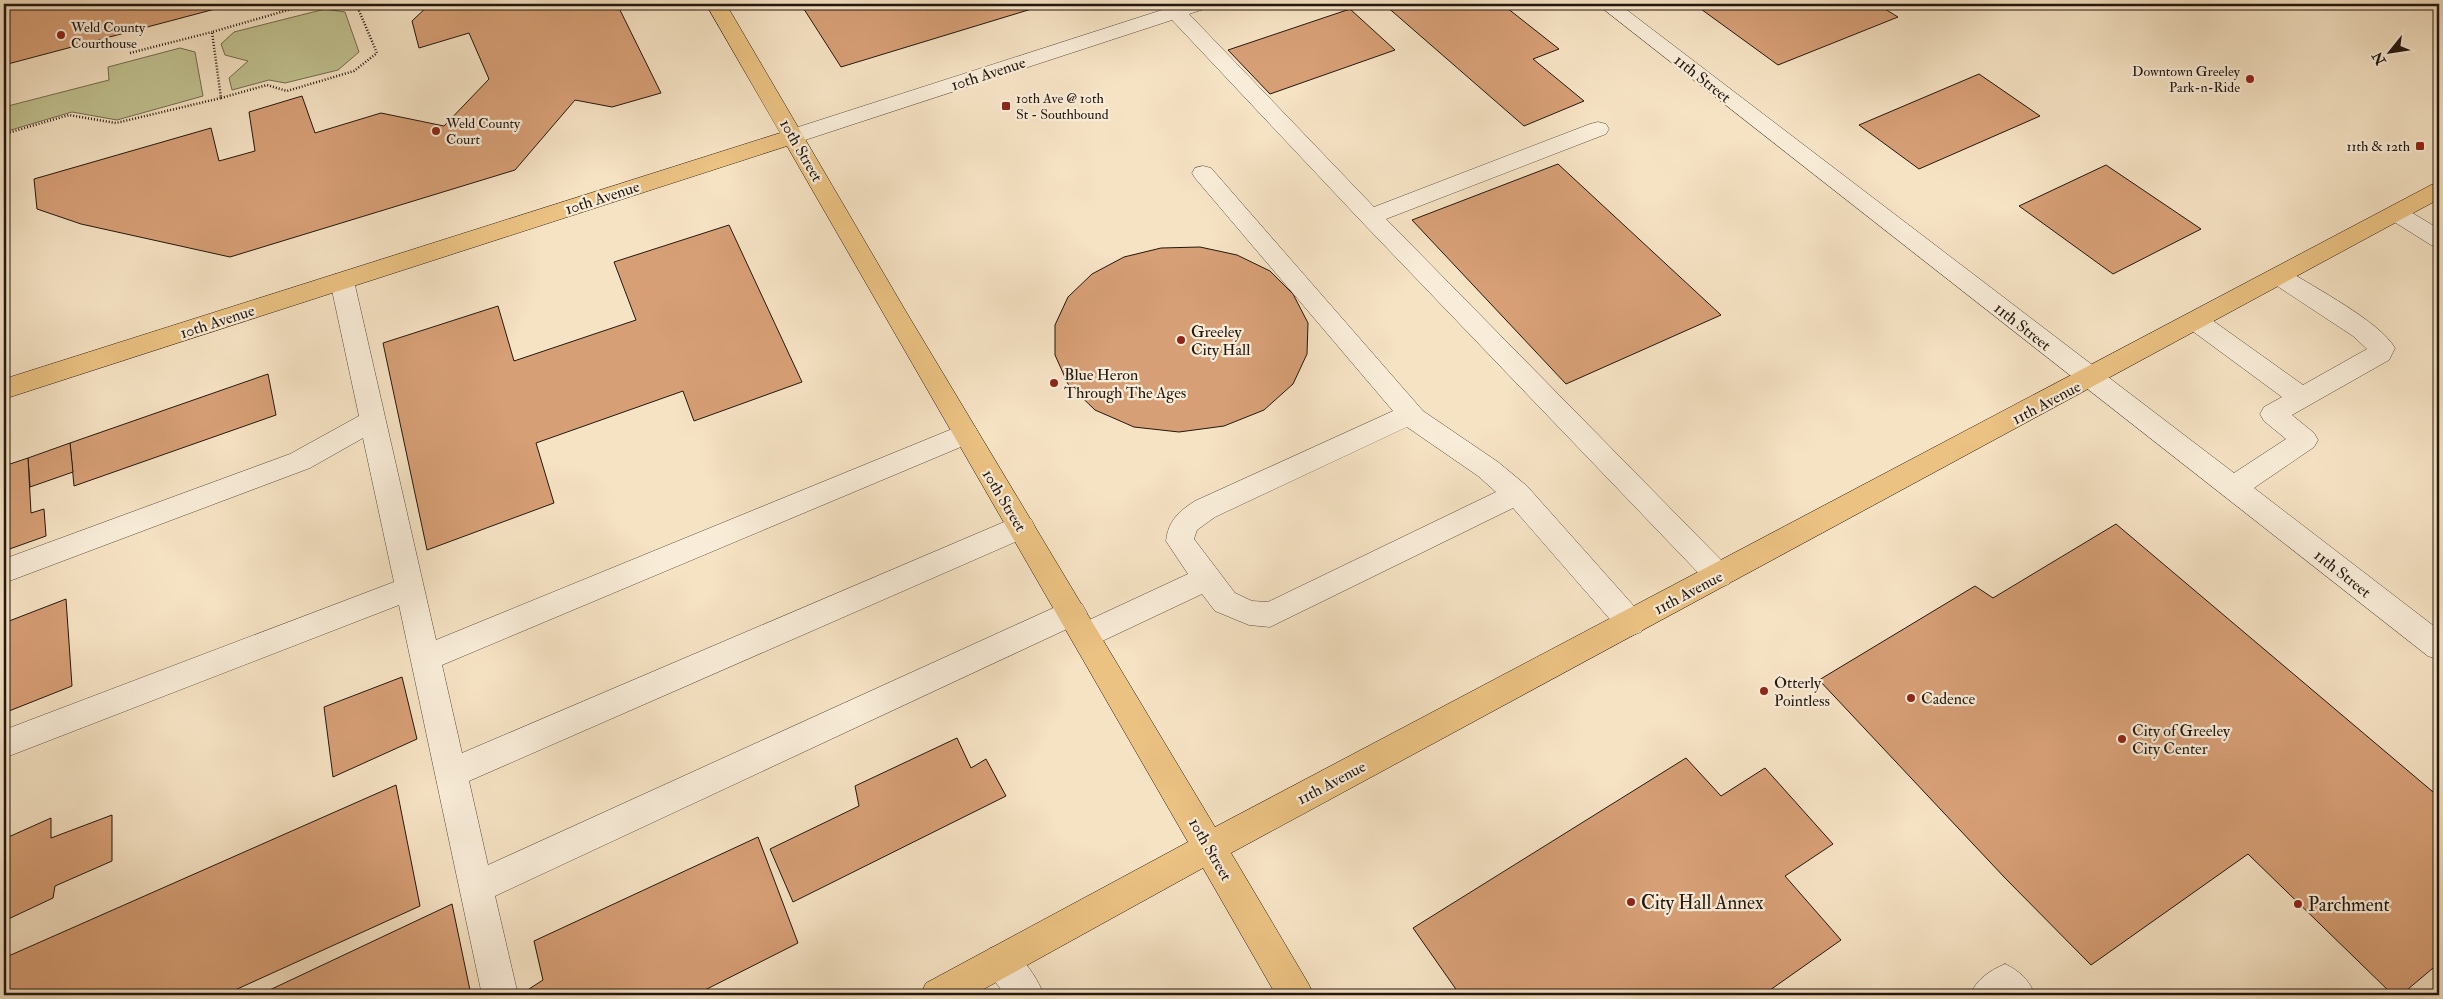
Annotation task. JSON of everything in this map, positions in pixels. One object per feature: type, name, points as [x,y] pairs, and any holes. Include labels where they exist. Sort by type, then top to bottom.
[{"type":"main road","name":"10th Street","points":[[716,4],[1296,995]]},
{"type":"main road","name":"10th Avenue","points":[[4,389],[794,136]]},
{"type":"main road","name":"11th Avenue","points":[[938,995],[1210,847],[2439,190]]},
{"type":"street","name":"10th Avenue","points":[[794,136],[1172,8],[1200,4]]},
{"type":"street","name":"11th Street","points":[[1607,4],[2439,648]]},
{"type":"street","points":[[1172,8],[1370,217],[1718,576]]},
{"type":"street","points":[[1370,217],[1598,129]]},
{"type":"street","points":[[1203,173],[1411,414],[1426,428],[1488,469],[1517,494],[1631,623]]},
{"type":"street","points":[[2396,213],[2439,240]]},
{"type":"street","points":[[2233,488],[2305,440],[2273,414],[2380,353],[2382,348],[2362,330],[2279,276]]},
{"type":"street","points":[[342,281],[500,995]]},
{"type":"street","points":[[2196,321],[2302,398]]},
{"type":"street","points":[[1411,414],[1204,509],[1187,520],[1180,530],[1180,541],[1225,602],[1249,613],[1270,615],[1517,494]]},
{"type":"street","points":[[4,571],[300,461],[373,420]]},
{"type":"street","points":[[426,658],[966,434]]},
{"type":"street","points":[[451,773],[1021,527]]},
{"type":"street","points":[[476,887],[1079,624],[1207,578]]},
{"type":"street","points":[[4,744],[410,588]]},
{"type":"street","points":[[1001,961],[1026,995]]},
{"type":"street","points":[[1988,995],[2005,982],[2017,995]]},
{"type":"path","points":[[130,53],[310,4]]},
{"type":"path","points":[[4,134],[68,116],[116,123],[267,85],[287,91],[354,70],[377,52],[357,6],[351,4]]},
{"type":"path","points":[[212,32],[220,98]]},
{"type":"green space","points":[[325,9],[345,12],[359,52],[338,70],[285,83],[269,80],[232,90],[229,78],[248,61],[225,55],[221,44],[234,32]]},
{"type":"green space","points":[[180,48],[195,52],[203,96],[117,120],[72,112],[4,132],[4,107],[109,80],[108,67]]},
{"type":"building","name":"Weld County Courthouse","points":[[4,4],[234,4],[4,65]]},
{"type":"building","name":"Weld County Court","points":[[430,4],[617,4],[661,93],[612,107],[575,100],[515,170],[230,257],[81,224],[37,209],[34,179],[211,128],[219,161],[255,151],[249,112],[302,96],[315,133],[381,113],[444,126],[489,79],[469,33],[419,48],[412,21]]},
{"type":"building","points":[[809,4],[1048,4],[841,67],[802,6]]},
{"type":"building","points":[[1502,4],[1559,49],[1533,59],[1584,101],[1524,126],[1385,5]]},
{"type":"building","points":[[1694,4],[1877,4],[1898,17],[1778,65]]},
{"type":"building","points":[[1350,9],[1395,50],[1270,94],[1228,50]]},
{"type":"building","points":[[1979,74],[2040,116],[1919,169],[1859,125]]},
{"type":"building","points":[[1558,164],[1721,315],[1566,384],[1412,220]]},
{"type":"building","points":[[2106,165],[2201,229],[2113,274],[2019,206]]},
{"type":"building","points":[[729,225],[802,382],[694,421],[683,391],[536,443],[554,503],[427,550],[383,343],[498,306],[514,361],[636,320],[614,262]]},
{"type":"building","name":"Greeley City Hall","points":[[1200,247],[1237,255],[1270,271],[1293,294],[1308,323],[1307,354],[1293,384],[1264,410],[1224,426],[1179,432],[1134,427],[1095,410],[1068,384],[1055,355],[1055,325],[1068,297],[1092,274],[1124,257],[1161,248]]},
{"type":"building","points":[[268,374],[276,415],[74,486],[70,443]]},
{"type":"building","points":[[70,443],[73,472],[30,487],[28,458]]},
{"type":"building","points":[[28,458],[31,513],[44,509],[46,536],[4,551],[4,466]]},
{"type":"building","name":"City of Greeley City Center","points":[[2116,524],[2439,797],[2439,963],[2401,995],[2393,995],[2248,854],[2091,965],[2005,878],[1819,680],[1975,586],[1993,598]]},
{"type":"building","points":[[66,599],[72,686],[4,713],[4,623]]},
{"type":"building","points":[[402,677],[417,739],[333,777],[324,707]]},
{"type":"building","points":[[957,738],[971,768],[986,759],[1006,796],[793,902],[770,849],[859,806],[855,786]]},
{"type":"building","name":"City Hall Annex","points":[[1686,758],[1721,796],[1765,768],[1833,844],[1785,876],[1841,940],[1763,995],[1460,995],[1413,928]]},
{"type":"building","points":[[396,785],[420,906],[224,995],[4,995],[4,958]]},
{"type":"building","points":[[112,815],[112,861],[55,886],[53,898],[4,921],[4,839],[51,818],[51,838]]},
{"type":"building","points":[[758,837],[798,943],[695,995],[531,995],[529,989],[543,980],[534,941]]},
{"type":"building","points":[[452,904],[471,995],[259,995]]},
{"type":"place","name":"Weld County Courthouse","points":[[61,35]]},
{"type":"place","name":"Downtown Greeley Park-n-Ride","points":[[2250,79]]},
{"type":"place","name":"10th Ave @ 10th St - Southbound","points":[[1006,106]]},
{"type":"place","name":"Weld County Court","points":[[436,131]]},
{"type":"place","name":"11th & 12th","points":[[2420,146]]},
{"type":"place","name":"Greeley City Hall","points":[[1181,340]]},
{"type":"place","name":"Blue Heron Through The Ages","points":[[1054,383]]},
{"type":"place","name":"Otterly Pointless","points":[[1764,691]]},
{"type":"place","name":"Cadence","points":[[1911,698]]},
{"type":"place","name":"City of Greeley City Center","points":[[2122,739]]},
{"type":"place","name":"City Hall Annex","points":[[1631,902]]},
{"type":"place","name":"Parchment","points":[[2298,904]]}]
